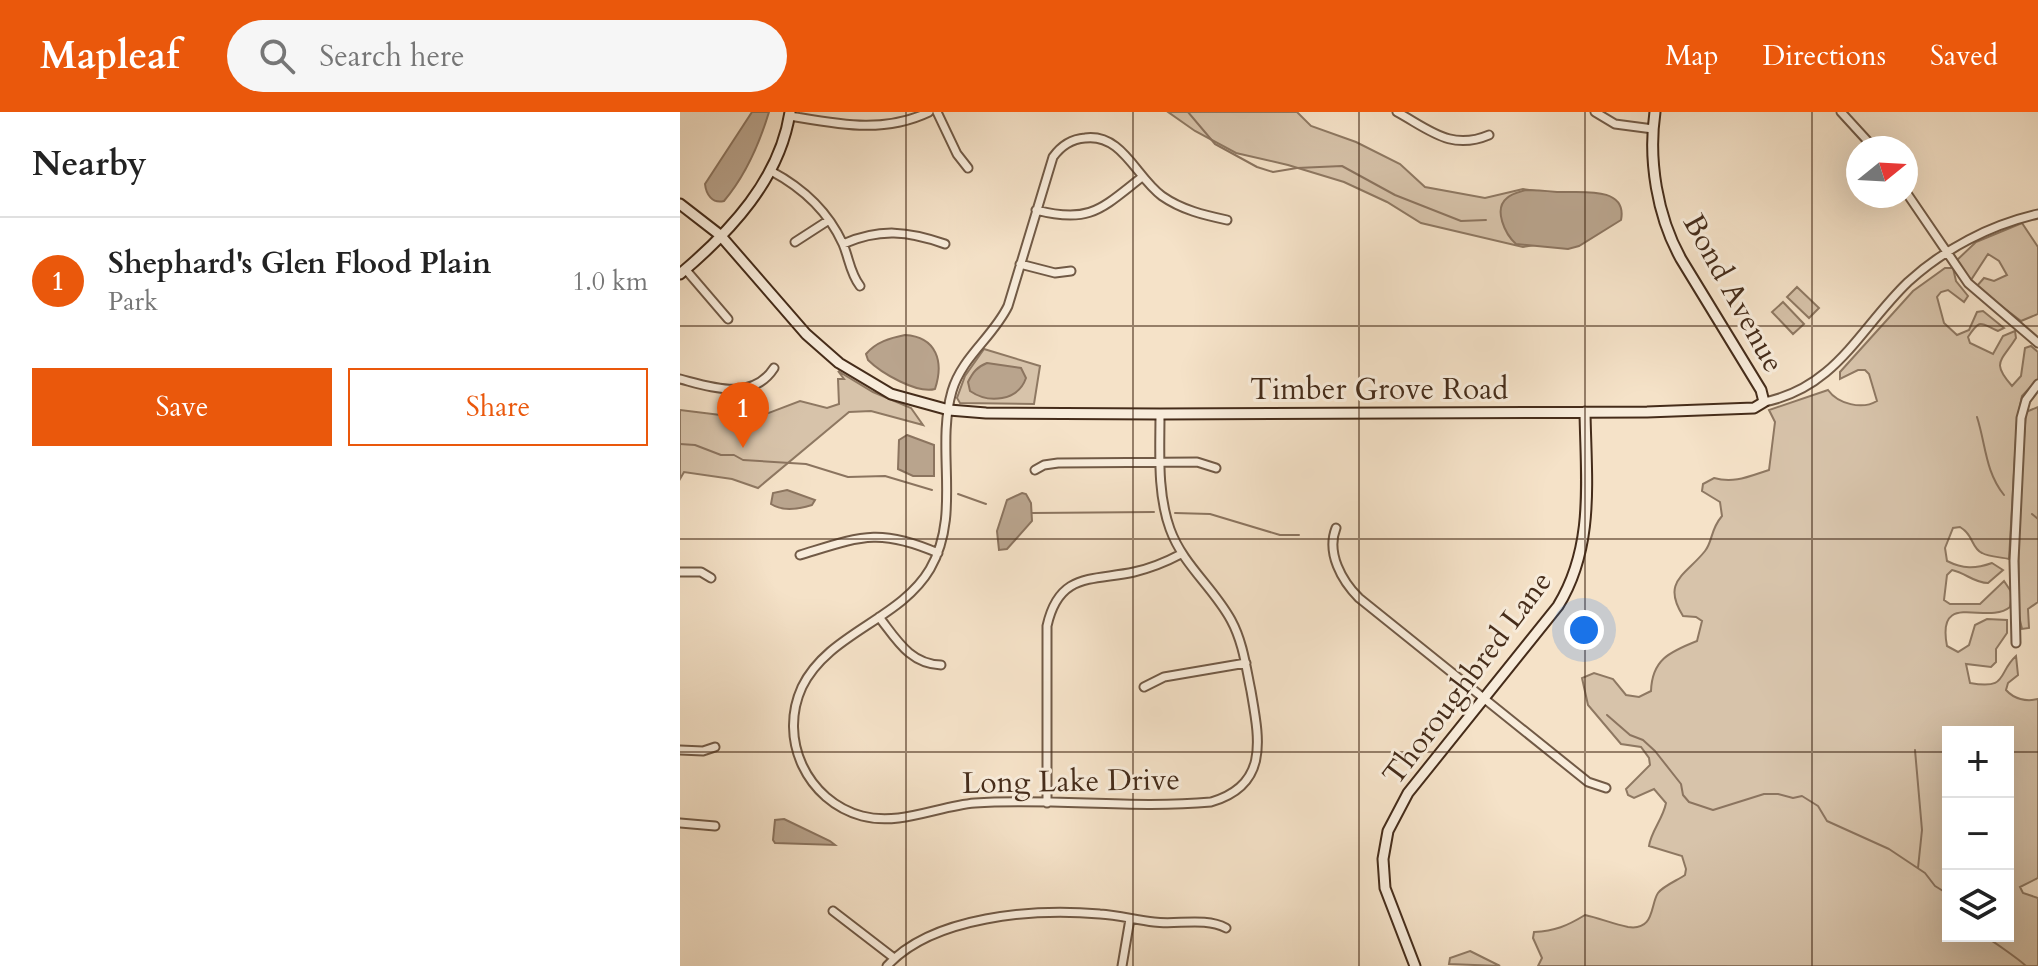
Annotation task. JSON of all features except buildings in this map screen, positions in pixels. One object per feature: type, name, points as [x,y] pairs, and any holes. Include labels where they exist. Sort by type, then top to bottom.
[{"type":"street","points":[[728,319],[683,272],[754,198],[771,171],[790,114],[864,127],[900,123],[929,112]]},
{"type":"street","points":[[937,112],[957,154],[968,168]]},
{"type":"street","points":[[1397,112],[1453,141],[1468,142],[1489,135]]},
{"type":"street","points":[[1413,121],[1418,112]]},
{"type":"street","points":[[1595,112],[1615,124],[1653,129]]},
{"type":"street","name":"Bond Avenue","points":[[1655,112],[1653,129],[1658,191],[1671,239],[1752,373],[1764,402]]},
{"type":"street","points":[[1841,112],[1863,136]]},
{"type":"street","name":"Long Lake Drive","points":[[1160,414],[1160,463],[1165,511],[1181,554],[1229,616],[1240,639],[1246,663],[1259,751],[1247,780],[1232,794],[1211,802],[969,804],[884,819],[851,812],[819,792],[805,772],[796,750],[793,723],[798,698],[820,662],[916,588],[938,553],[947,513],[946,464],[953,389],[960,371],[1003,315],[1053,157],[1060,148],[1078,139],[1093,137],[1109,142],[1123,153],[1159,194],[1179,206],[1227,220]]},
{"type":"street","points":[[771,171],[809,196],[829,220],[843,244],[853,277],[860,286]]},
{"type":"street","points":[[1036,210],[1069,217],[1089,214],[1109,203],[1142,177]]},
{"type":"street","name":"Timber Grove Road","points":[[680,204],[720,235],[806,334],[865,381],[891,394],[949,410],[986,413],[1585,412],[1754,408],[1795,393],[1834,367],[1908,282],[1946,253],[1992,229],[2038,214]]},
{"type":"street","points":[[1916,208],[1968,283],[2038,343]]},
{"type":"street","points":[[795,242],[829,220]]},
{"type":"street","points":[[843,244],[873,233],[892,232],[912,234],[945,244]]},
{"type":"street","points":[[1020,264],[1055,273],[1071,271]]},
{"type":"street","points":[[680,379],[717,389],[735,390],[760,382],[774,368]]},
{"type":"street","points":[[2016,643],[2014,561],[2021,418],[2026,400],[2038,384]]},
{"type":"street","name":"Thoroughbred Lane","points":[[1415,966],[1385,888],[1383,859],[1388,831],[1408,793],[1558,606],[1577,568],[1585,530],[1585,412]]},
{"type":"street","points":[[1035,470],[1058,463],[1197,462],[1216,468]]},
{"type":"street","points":[[1336,528],[1332,540],[1337,564],[1354,592],[1588,782],[1606,788]]},
{"type":"street","points":[[800,555],[852,539],[879,536],[910,541],[938,553]]},
{"type":"street","points":[[1047,803],[1047,626],[1057,601],[1069,588],[1086,578],[1145,569],[1181,554]]},
{"type":"street","points":[[680,572],[701,572],[711,578]]},
{"type":"street","points":[[879,617],[909,654],[922,663],[941,665]]},
{"type":"street","points":[[1144,687],[1164,677],[1246,663]]},
{"type":"street","points":[[680,750],[703,751],[715,747]]},
{"type":"street","points":[[680,823],[715,826]]},
{"type":"street","points":[[833,911],[894,958]]},
{"type":"street","points":[[887,966],[912,943],[932,933],[965,923],[1047,913],[1086,913],[1171,924],[1212,923],[1226,928]]},
{"type":"street","points":[[1122,966],[1130,919]]},
{"type":"shaded area","points":[[752,112],[769,112],[756,148],[724,201],[713,200],[705,184]]},
{"type":"shaded area","points":[[1168,112],[1297,112],[1311,126],[1356,142],[1400,164],[1425,187],[1485,198],[1523,189],[1550,193],[1555,242],[1523,247],[1421,223],[1387,202],[1344,182],[1236,153]]},
{"type":"shaded area","points":[[1526,190],[1600,193],[1617,201],[1621,220],[1579,246],[1568,249],[1516,244],[1505,228],[1501,208],[1509,196]]},
{"type":"shaded area","points":[[2022,223],[2038,247],[2038,314],[2021,321],[1976,287],[1984,278],[1994,281],[2007,275],[1999,261],[1988,254],[1971,280],[1956,261],[1976,242]]},
{"type":"shaded area","points":[[1945,268],[1953,268],[1956,281],[1968,296],[1964,302],[1948,290],[1937,297],[1944,323],[1957,335],[1969,330],[1977,312],[1983,311],[2004,328],[1998,331],[1979,324],[1968,337],[1970,343],[1993,354],[2003,336],[2015,331],[2016,338],[2000,362],[2002,372],[2012,386],[2021,376],[2025,348],[2031,346],[2038,352],[2038,379],[2022,396],[2017,421],[2009,559],[1982,553],[1965,530],[1953,528],[1945,548],[1947,561],[1969,567],[1992,563],[2003,570],[1988,583],[1952,570],[1947,575],[1944,600],[1950,604],[1980,604],[2004,581],[2012,593],[2010,607],[2000,612],[1966,612],[1949,619],[1947,646],[1958,652],[1969,645],[1975,625],[1987,619],[2007,620],[2007,633],[1996,649],[1996,662],[1991,667],[1966,664],[1970,683],[1982,685],[1997,682],[2016,656],[2018,675],[2008,683],[2006,690],[2020,699],[2038,699],[2038,878],[2020,887],[2023,893],[2038,898],[2038,966],[1538,966],[1542,958],[1533,938],[1534,932],[1561,927],[1585,915],[1628,927],[1643,925],[1650,916],[1658,893],[1685,875],[1686,869],[1682,856],[1649,846],[1666,803],[1654,789],[1634,798],[1628,795],[1626,789],[1650,765],[1649,758],[1641,747],[1621,744],[1588,705],[1582,678],[1594,673],[1613,679],[1626,695],[1639,697],[1651,691],[1655,672],[1664,658],[1697,641],[1702,621],[1683,616],[1674,594],[1679,579],[1705,551],[1722,516],[1720,502],[1702,491],[1703,484],[1714,478],[1735,480],[1769,470],[1775,422],[1769,410],[1828,390],[1838,399],[1851,404],[1864,405],[1877,401],[1865,370],[1840,379],[1840,372],[1913,291]]},
{"type":"shaded area","points":[[1797,287],[1819,308],[1809,318],[1787,297]]},
{"type":"shaded area","points":[[1783,302],[1804,324],[1793,334],[1772,312]]},
{"type":"shaded area","points":[[905,335],[924,340],[935,353],[939,369],[935,389],[909,385],[881,371],[868,360],[866,354],[874,346]]},
{"type":"shaded area","points":[[984,349],[1040,366],[1034,404],[960,403],[957,398],[965,376]]},
{"type":"shaded area","points":[[987,363],[1021,368],[1026,378],[1022,386],[1010,396],[994,399],[970,391],[968,382],[976,370]]},
{"type":"shaded area","points":[[838,371],[873,392],[911,408],[923,425],[871,411],[849,412],[758,488],[732,479],[684,472],[680,479],[680,410],[753,419],[800,401],[827,408],[839,404],[838,379],[844,379]]},
{"type":"shaded area","points":[[2038,407],[2038,602],[2028,609],[2029,628],[2022,629],[2019,616],[2018,516],[2026,412]]},
{"type":"shaded area","points":[[907,435],[934,445],[934,476],[913,476],[898,469],[899,440]]},
{"type":"shaded area","points":[[787,490],[815,500],[812,505],[796,509],[771,504],[773,493]]},
{"type":"shaded area","points":[[1022,493],[1031,503],[1032,521],[1007,549],[999,550],[997,531],[1007,500]]},
{"type":"shaded area","points":[[784,819],[835,845],[775,843],[775,820]]},
{"type":"shaded area","points":[[1470,951],[1500,966],[1449,964],[1450,958]]},
{"type":"waterway","points":[[1188,112],[1215,144],[1257,167],[1273,172],[1342,166],[1395,195],[1461,221],[1486,220]]},
{"type":"waterway","points":[[1977,417],[1989,467],[2004,495]]},
{"type":"waterway","points":[[680,444],[695,445],[743,460],[806,464],[848,477],[885,476],[932,490]]},
{"type":"waterway","points":[[958,494],[986,504]]},
{"type":"waterway","points":[[1032,513],[1154,512]]},
{"type":"waterway","points":[[1175,513],[1210,514],[1280,535],[1299,535]]},
{"type":"waterway","points":[[2032,514],[2038,519]]},
{"type":"waterway","points":[[1607,715],[1655,751],[1681,784],[1683,795],[1689,802],[1713,810],[1764,794],[1793,798],[1802,796],[1818,806],[1827,821],[1889,849],[1925,873],[1942,890]]},
{"type":"waterway","points":[[1915,750],[1922,830],[1918,868]]},
{"type":"waterway","points":[[1992,942],[2026,966]]},
{"type":"waterway","points":[[1669,966],[1726,966]]},
{"type":"place","name":"Shephard's Glen Flood Plain","points":[[743,448]]}]
